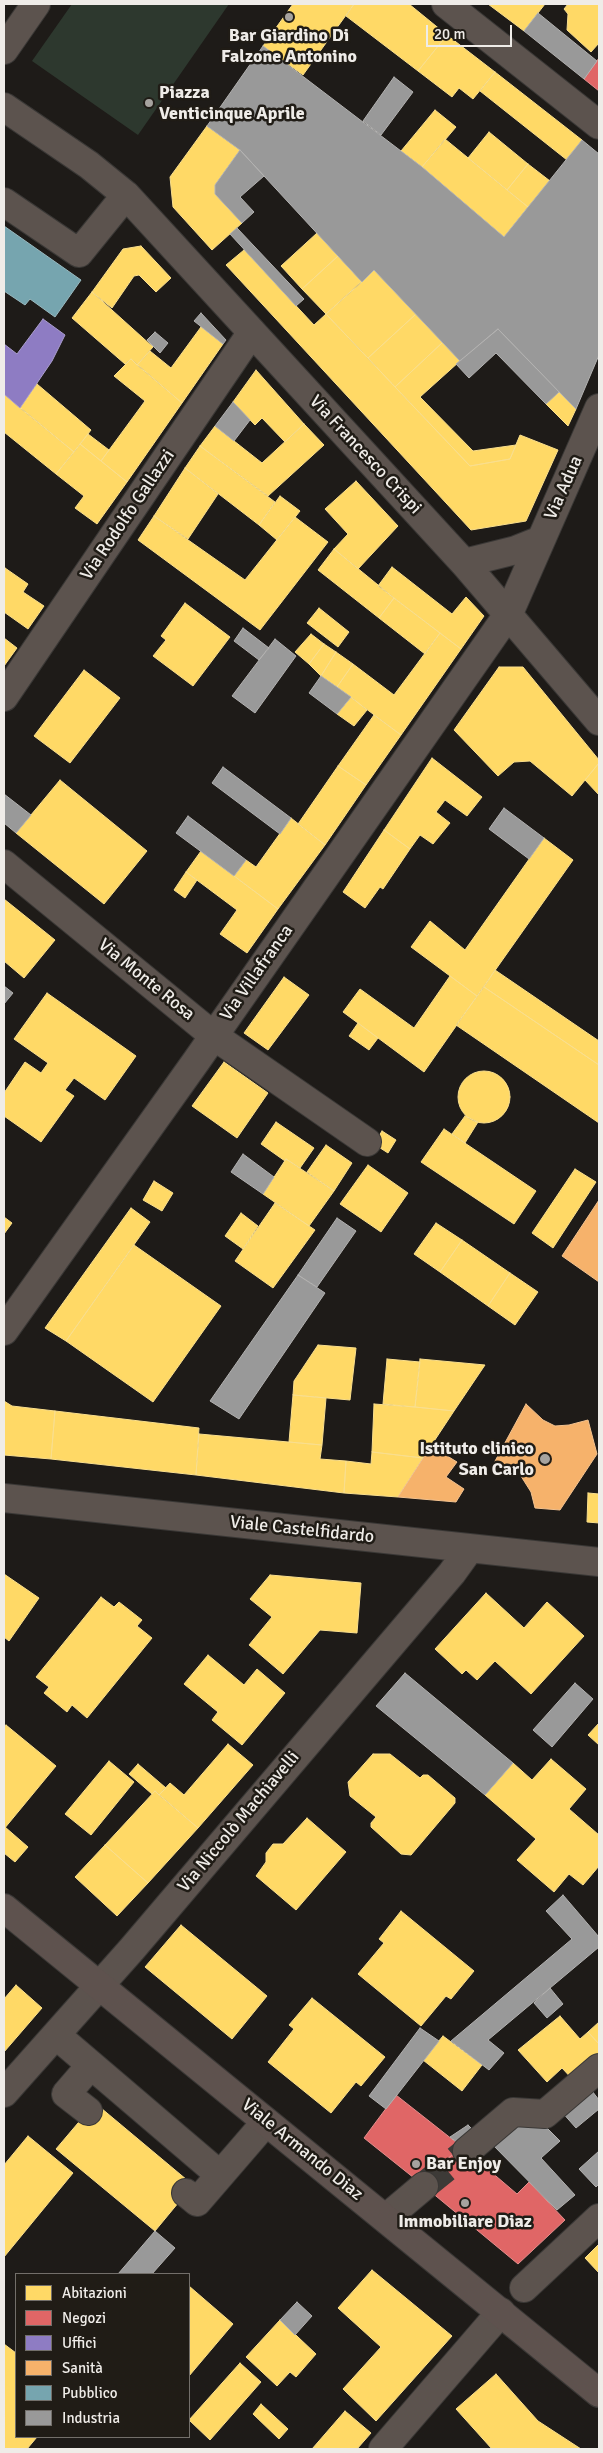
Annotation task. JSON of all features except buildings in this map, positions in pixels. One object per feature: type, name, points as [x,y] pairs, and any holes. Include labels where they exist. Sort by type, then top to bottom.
[{"type":"main road","name":"Viale Armando Diaz","points":[[4,1908],[599,2393]]},
{"type":"street","points":[[4,50],[36,4]]},
{"type":"street","points":[[446,4],[599,125]]},
{"type":"street","points":[[4,107],[89,165],[126,195],[79,253],[4,202]]},
{"type":"street","name":"Via Francesco Crispi","points":[[126,195],[509,613],[599,721]]},
{"type":"street","name":"Via Rodolfo Gallazzi","points":[[4,697],[252,332]]},
{"type":"street","name":"Via Adua","points":[[509,613],[599,408]]},
{"type":"street","name":"Via Adua","points":[[464,563],[516,550],[541,540]]},
{"type":"street","name":"Via Villafranca","points":[[4,1331],[214,1036],[509,613]]},
{"type":"street","name":"Via Monte Rosa","points":[[4,864],[214,1036],[366,1142]]},
{"type":"street","name":"Viale Castelfidardo","points":[[4,1498],[599,1562]]},
{"type":"street","name":"Via Niccolò Machiavelli","points":[[4,2093],[99,1986],[452,1573],[470,1548]]},
{"type":"street","points":[[56,2035],[220,2175]]},
{"type":"street","points":[[88,2111],[66,2094],[91,2064]]},
{"type":"street","points":[[466,2151],[513,2112],[545,2114],[599,2068]]},
{"type":"street","points":[[186,2194],[197,2202],[266,2122]]},
{"type":"street","points":[[386,2218],[424,2186]]},
{"type":"street","points":[[528,2285],[599,2218]]},
{"type":"street","points":[[383,2449],[501,2312]]},
{"type":"green space","points":[[72,4],[229,4],[138,135],[32,61]]},
{"type":"tunnel","points":[[424,2186],[467,2151]]},
{"type":"place","name":"Bar Giardino Di Falzone Antonino","points":[[289,17]]},
{"type":"place","name":"Piazza Venticinque Aprile","points":[[149,103]]},
{"type":"place","name":"Istituto clinico San Carlo","points":[[545,1459]]},
{"type":"place","name":"Bar Enjoy","points":[[416,2164]]},
{"type":"place","name":"Immobiliare Diaz","points":[[465,2203]]}]
